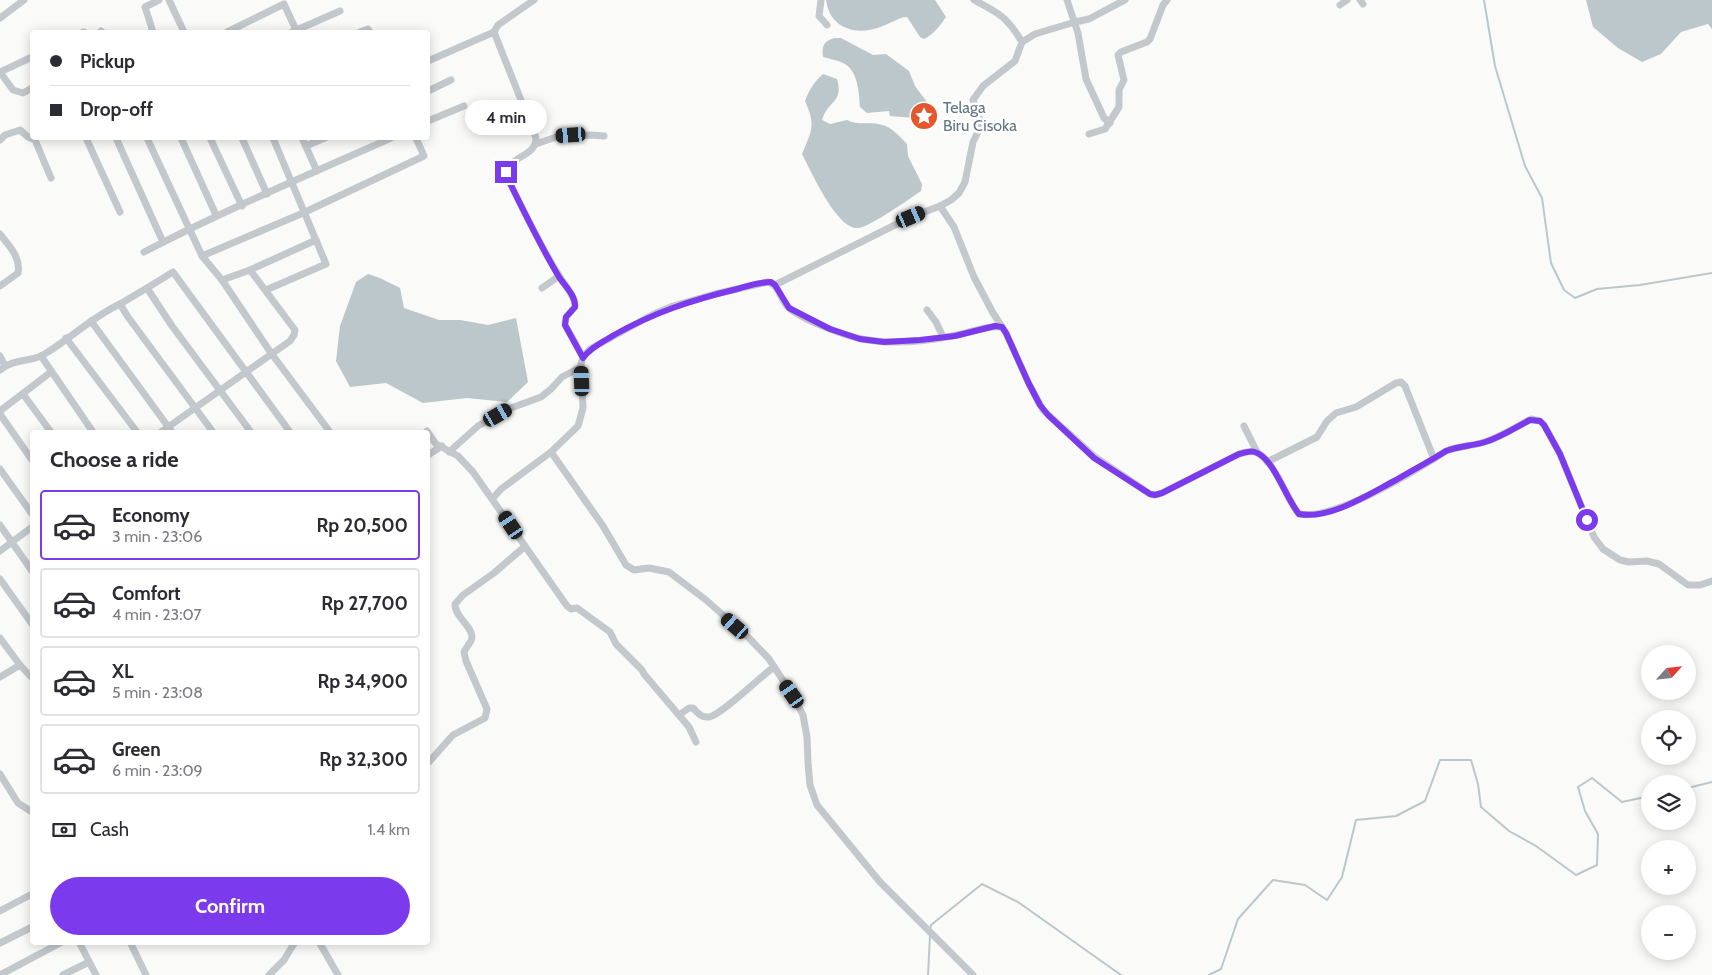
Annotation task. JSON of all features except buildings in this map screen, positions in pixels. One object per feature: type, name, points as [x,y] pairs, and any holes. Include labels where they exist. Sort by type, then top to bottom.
[{"type":"street","points":[[0,18],[24,0]]},
{"type":"street","points":[[152,30],[145,7],[159,0]]},
{"type":"street","points":[[169,0],[183,30]]},
{"type":"street","points":[[430,60],[494,32],[498,25],[534,0]]},
{"type":"street","points":[[820,0],[819,16],[827,25]]},
{"type":"street","points":[[974,0],[1007,19],[1022,42]]},
{"type":"street","points":[[1067,0],[1075,22],[1086,79],[1104,118],[1110,123]]},
{"type":"street","points":[[775,285],[911,217],[951,200],[959,193],[965,182],[972,142],[981,123],[973,100],[983,86],[1016,61],[1022,42],[1035,34],[1075,22],[1089,20],[1124,0]]},
{"type":"street","points":[[1089,134],[1105,129],[1119,107],[1119,90],[1124,80],[1118,56],[1121,52],[1150,39],[1163,4],[1167,0]]},
{"type":"street","points":[[1340,5],[1347,0]]},
{"type":"street","points":[[231,30],[284,4],[294,30]]},
{"type":"street","points":[[299,30],[340,11]]},
{"type":"street","points":[[494,32],[536,138],[536,144]]},
{"type":"street","points":[[30,57],[0,72],[13,90],[23,93],[30,89]]},
{"type":"street","points":[[430,90],[451,80]]},
{"type":"street","points":[[430,121],[464,106]]},
{"type":"street","points":[[0,128],[3,137],[20,130],[30,138]]},
{"type":"street","points":[[583,358],[565,325],[566,317],[575,307],[575,302],[530,224],[506,172],[508,166],[536,144],[559,136],[604,136]]},
{"type":"street","points":[[35,140],[51,178]]},
{"type":"street","points":[[87,140],[120,212]]},
{"type":"street","points":[[117,140],[163,242]]},
{"type":"street","points":[[148,140],[202,256],[222,280],[271,353],[329,430]]},
{"type":"street","points":[[182,140],[216,215]]},
{"type":"street","points":[[211,140],[242,206]]},
{"type":"street","points":[[243,140],[267,194]]},
{"type":"street","points":[[266,290],[326,264],[274,140]]},
{"type":"street","points":[[303,140],[317,171]]},
{"type":"street","points":[[306,146],[321,140]]},
{"type":"street","points":[[144,252],[216,215],[242,206],[387,140]]},
{"type":"street","points":[[202,256],[303,213],[424,156],[417,140]]},
{"type":"street","points":[[940,206],[954,227],[974,277],[1006,333],[1040,405],[1048,415],[1094,458],[1150,494],[1155,495],[1239,454],[1250,451],[1257,452]]},
{"type":"street","points":[[0,234],[15,254],[19,265],[18,273],[0,286]]},
{"type":"street","points":[[222,280],[250,270],[316,240]]},
{"type":"street","points":[[92,321],[170,430],[195,408],[290,341],[294,335],[294,330],[250,270]]},
{"type":"street","points":[[0,356],[3,368],[17,360],[41,356],[92,321],[173,272],[289,430]]},
{"type":"street","points":[[542,288],[559,276]]},
{"type":"street","points":[[493,498],[501,489],[552,452],[580,423],[584,401],[581,367],[583,358],[590,349],[654,314],[673,306],[768,282],[775,285],[789,308],[830,329],[860,339],[884,342],[943,337],[995,326],[1002,327]]},
{"type":"street","points":[[147,288],[172,326],[249,430]]},
{"type":"street","points":[[120,304],[212,430]]},
{"type":"street","points":[[927,310],[936,322],[943,337]]},
{"type":"street","points":[[66,338],[135,430]]},
{"type":"street","points":[[41,356],[92,430]]},
{"type":"street","points":[[449,452],[483,423],[511,408],[541,397],[562,377],[581,367]]},
{"type":"street","points":[[30,457],[0,412],[51,372]]},
{"type":"street","points":[[1268,462],[1317,437],[1327,421],[1336,413],[1356,407],[1396,383],[1401,382],[1434,459]]},
{"type":"street","points":[[23,394],[50,430]]},
{"type":"street","points":[[1244,426],[1257,452],[1268,462],[1294,510],[1306,516],[1342,508],[1446,451],[1498,437],[1530,420],[1540,421],[1560,454],[1594,537],[1603,549],[1620,560],[1629,562],[1647,561],[1659,564],[1688,585],[1700,585],[1712,581]]},
{"type":"street","points":[[430,435],[436,444],[458,456],[473,472],[567,606],[571,609],[577,608],[610,632],[616,644],[642,670],[689,727],[696,742]]},
{"type":"street","points":[[430,454],[442,446]]},
{"type":"street","points":[[552,452],[626,565],[634,570],[649,568],[668,572],[706,600],[749,638],[774,667],[803,715],[807,737],[810,785],[817,805],[880,882],[973,975]]},
{"type":"street","points":[[0,469],[30,511]]},
{"type":"street","points":[[0,525],[30,568]]},
{"type":"street","points":[[0,551],[30,528]]},
{"type":"street","points":[[430,761],[453,735],[485,718],[487,714],[487,709],[466,661],[464,652],[472,634],[457,612],[455,604],[463,595],[494,573],[524,545]]},
{"type":"street","points":[[0,579],[30,621]]},
{"type":"street","points":[[0,638],[30,676]]},
{"type":"street","points":[[0,677],[20,665]]},
{"type":"street","points":[[679,715],[689,708],[693,708],[700,716],[709,717],[726,707],[774,667]]},
{"type":"street","points":[[0,774],[18,803],[30,811]]},
{"type":"street","points":[[0,910],[30,895]]},
{"type":"street","points":[[0,943],[30,928]]},
{"type":"street","points":[[0,975],[56,945]]},
{"type":"street","points":[[80,945],[96,975]]},
{"type":"street","points":[[131,945],[146,975]]},
{"type":"street","points":[[269,975],[284,960],[293,945]]},
{"type":"street","points":[[321,945],[338,975]]},
{"type":"street","points":[[62,975],[89,962]]},
{"type":"shaded area","points":[[826,0],[935,0],[946,17],[931,35],[924,39],[920,37],[907,17],[873,29],[861,31],[849,29],[836,21],[829,12]]},
{"type":"shaded area","points":[[1586,0],[1712,0],[1712,29],[1708,24],[1681,32],[1661,54],[1642,62],[1618,48],[1593,27]]},
{"type":"shaded area","name":"Telaga Biru Cisoka","points":[[834,38],[841,38],[873,55],[886,54],[909,71],[915,86],[932,109],[926,123],[915,118],[890,116],[889,111],[867,113],[860,107],[857,82],[852,71],[843,63],[823,57],[824,45]]},
{"type":"shaded area","name":"Telaga Biru Cisoka","points":[[823,74],[837,79],[839,87],[837,97],[822,120],[830,124],[847,120],[855,123],[886,126],[907,144],[908,156],[922,184],[921,191],[916,195],[863,227],[850,226],[833,210],[802,154],[812,122],[805,101],[812,86]]},
{"type":"shaded area","points":[[368,274],[400,288],[404,308],[439,320],[460,320],[488,325],[516,318],[528,382],[507,402],[467,398],[423,403],[386,383],[350,387],[336,361],[340,326],[356,282]]},
{"type":"waterway","points":[[1484,0],[1495,66],[1525,166],[1542,198],[1551,263],[1564,290],[1575,298],[1597,289],[1640,285],[1712,273]]},
{"type":"waterway","points":[[1209,975],[1221,969],[1238,919],[1273,880],[1305,885],[1327,900],[1342,877],[1356,820],[1396,816],[1425,801],[1440,760],[1471,760],[1478,784],[1481,807],[1509,831],[1536,846],[1576,875],[1597,865],[1598,834],[1585,811],[1578,787],[1592,778],[1622,802],[1641,798]]},
{"type":"waterway","points":[[1696,786],[1712,782]]},
{"type":"waterway","points":[[930,930],[931,925],[982,884],[1018,902],[1121,975]]},
{"type":"waterway","points":[[928,975],[930,935]]},
{"type":"place","name":"Telaga Biru Cisoka","points":[[924,116]]},
{"type":"route","points":[[506,172],[530,224],[574,299],[576,305],[564,321],[566,329],[583,358],[590,349],[654,314],[673,306],[714,294],[771,282],[775,285],[789,308],[830,329],[860,339],[884,342],[920,340],[955,336],[995,326],[1002,327],[1043,410],[1094,458],[1150,494],[1162,493],[1239,454],[1250,451],[1257,452],[1268,462],[1294,510],[1306,516],[1314,515],[1342,508],[1446,451],[1459,446],[1484,442],[1498,437],[1530,420],[1535,420],[1540,421],[1544,425],[1560,454],[1587,520]]}]
